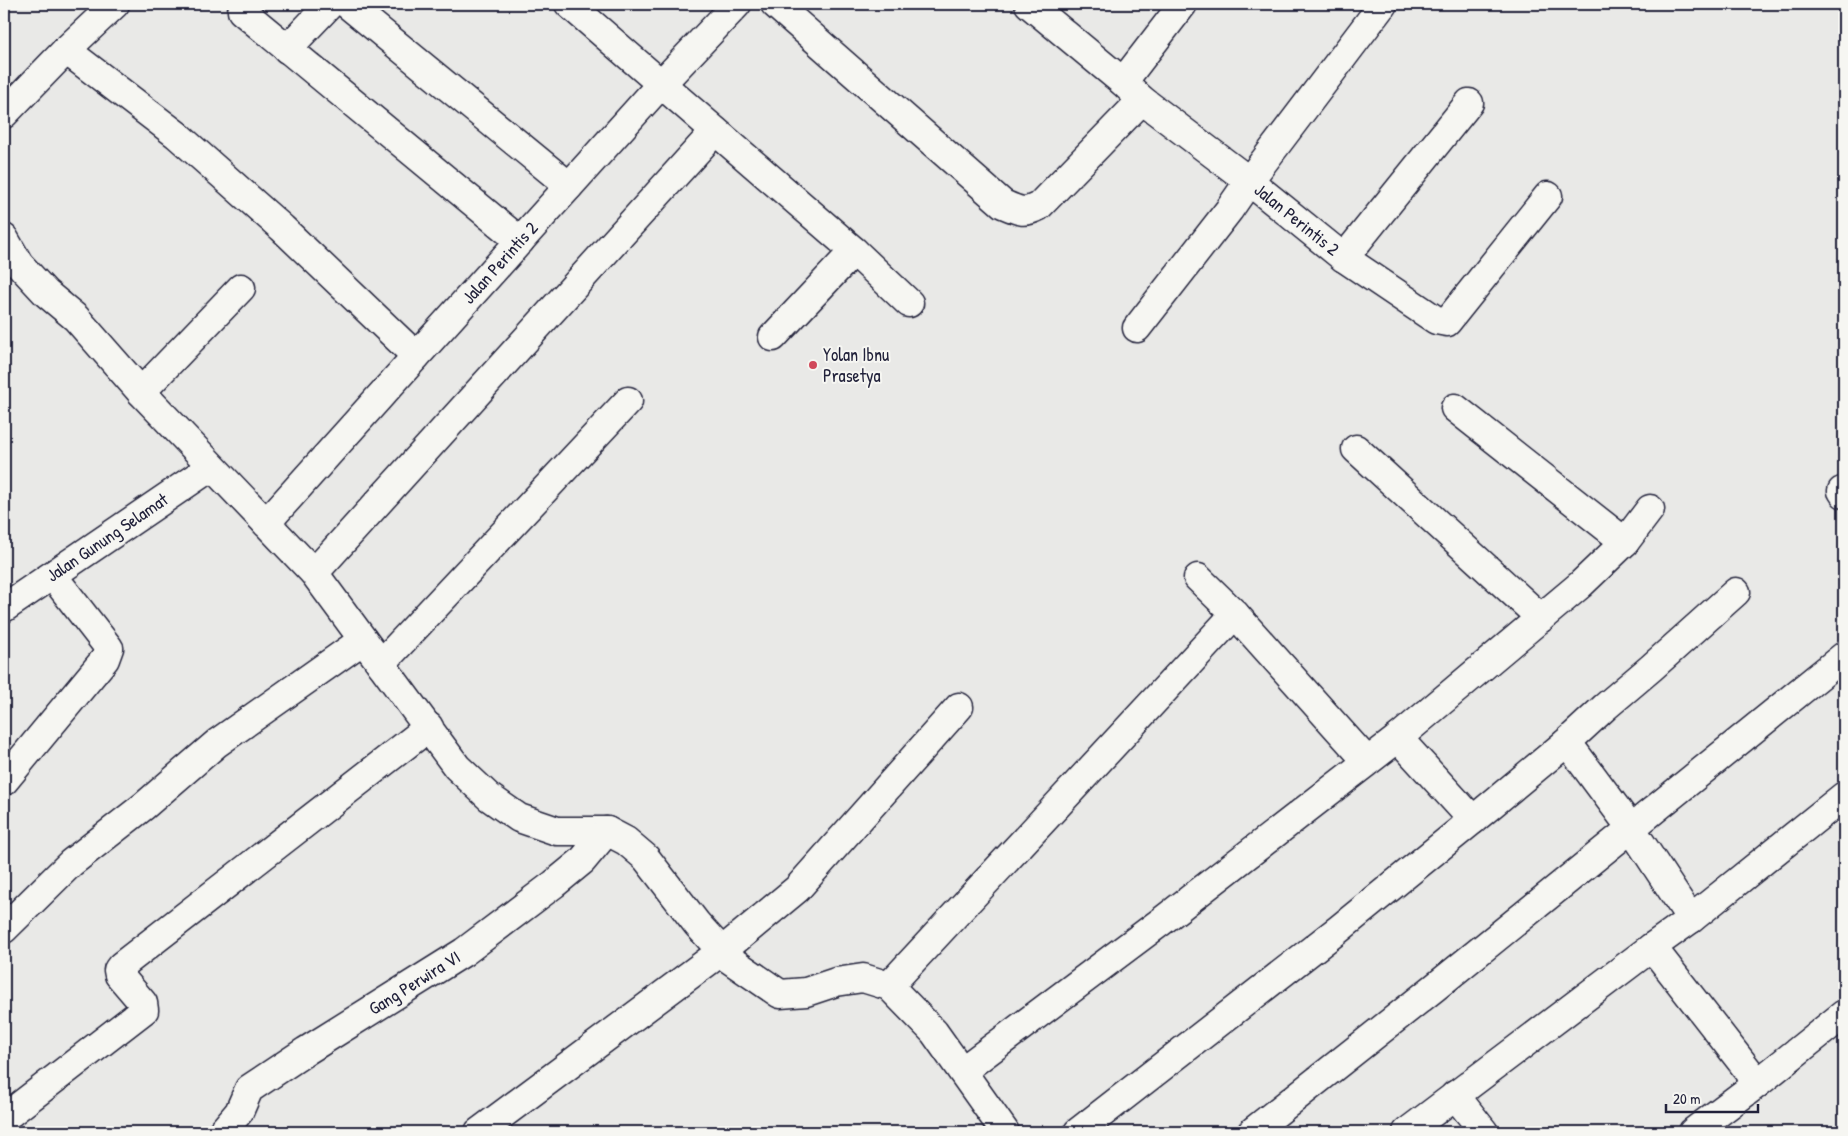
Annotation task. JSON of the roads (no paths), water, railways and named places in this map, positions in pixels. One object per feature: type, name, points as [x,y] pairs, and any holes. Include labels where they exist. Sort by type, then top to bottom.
[{"type":"street","points":[[4,114],[66,50],[115,4]]},
{"type":"street","points":[[287,49],[330,4]]},
{"type":"street","points":[[347,4],[569,186]]},
{"type":"street","points":[[569,4],[854,251],[909,303]]},
{"type":"street","name":"Jalan Perintis 2","points":[[266,523],[661,84],[737,4]]},
{"type":"street","points":[[775,4],[1004,204],[1028,212],[1039,206],[1132,91],[1183,4]]},
{"type":"street","name":"Jalan Perintis 2","points":[[1029,4],[1132,91],[1249,181],[1344,258],[1436,320],[1447,322],[1548,196]]},
{"type":"street","points":[[1137,328],[1229,210],[1383,4]]},
{"type":"street","points":[[242,12],[520,241]]},
{"type":"street","points":[[66,50],[177,135],[282,228],[416,356]]},
{"type":"street","points":[[1344,258],[1469,103]]},
{"type":"street","points":[[314,573],[715,131]]},
{"type":"street","points":[[4,238],[19,264],[46,293],[76,318],[141,392],[314,573],[457,767],[489,797],[519,818],[557,831],[608,831],[626,841],[646,858],[697,924],[729,959],[780,994],[806,992],[836,982],[864,978],[889,986],[934,1032],[1005,1132]]},
{"type":"street","points":[[773,337],[854,251]]},
{"type":"street","points":[[141,392],[241,288]]},
{"type":"street","points":[[381,664],[628,401]]},
{"type":"street","points":[[1455,408],[1625,542]]},
{"type":"street","points":[[1356,449],[1541,618]]},
{"type":"street","name":"Jalan Gunung Selamat","points":[[4,608],[211,467]]},
{"type":"street","points":[[962,1071],[1162,921],[1398,738],[1580,585],[1625,542],[1650,509]]},
{"type":"street","points":[[4,781],[105,659],[109,648],[53,576]]},
{"type":"street","points":[[1198,578],[1235,614],[1367,761]]},
{"type":"street","points":[[1078,1132],[1332,934],[1473,820],[1567,742],[1605,706],[1651,668],[1736,592]]},
{"type":"street","points":[[889,986],[1235,614]]},
{"type":"street","points":[[4,929],[71,862],[144,806],[217,743],[364,640]]},
{"type":"street","points":[[1252,1132],[1434,988],[1844,656]]},
{"type":"street","points":[[479,1132],[722,951],[797,889],[958,707]]},
{"type":"street","points":[[4,1118],[144,1010],[143,1002],[119,975],[118,970],[121,966],[429,727]]},
{"type":"street","points":[[1398,738],[1473,820]]},
{"type":"street","points":[[1567,742],[1631,828],[1691,919]]},
{"type":"street","points":[[1408,1132],[1691,919],[1844,796]]},
{"type":"street","name":"Gang Perwira VI","points":[[222,1132],[239,1112],[249,1089],[306,1050],[464,952],[582,861],[608,831]]},
{"type":"street","points":[[1652,947],[1758,1083]]},
{"type":"street","points":[[1704,1129],[1844,1014]]},
{"type":"street","points":[[1455,1096],[1484,1132]]},
{"type":"place","name":"Yolan Ibnu Prasetya","points":[[813,365]]}]
